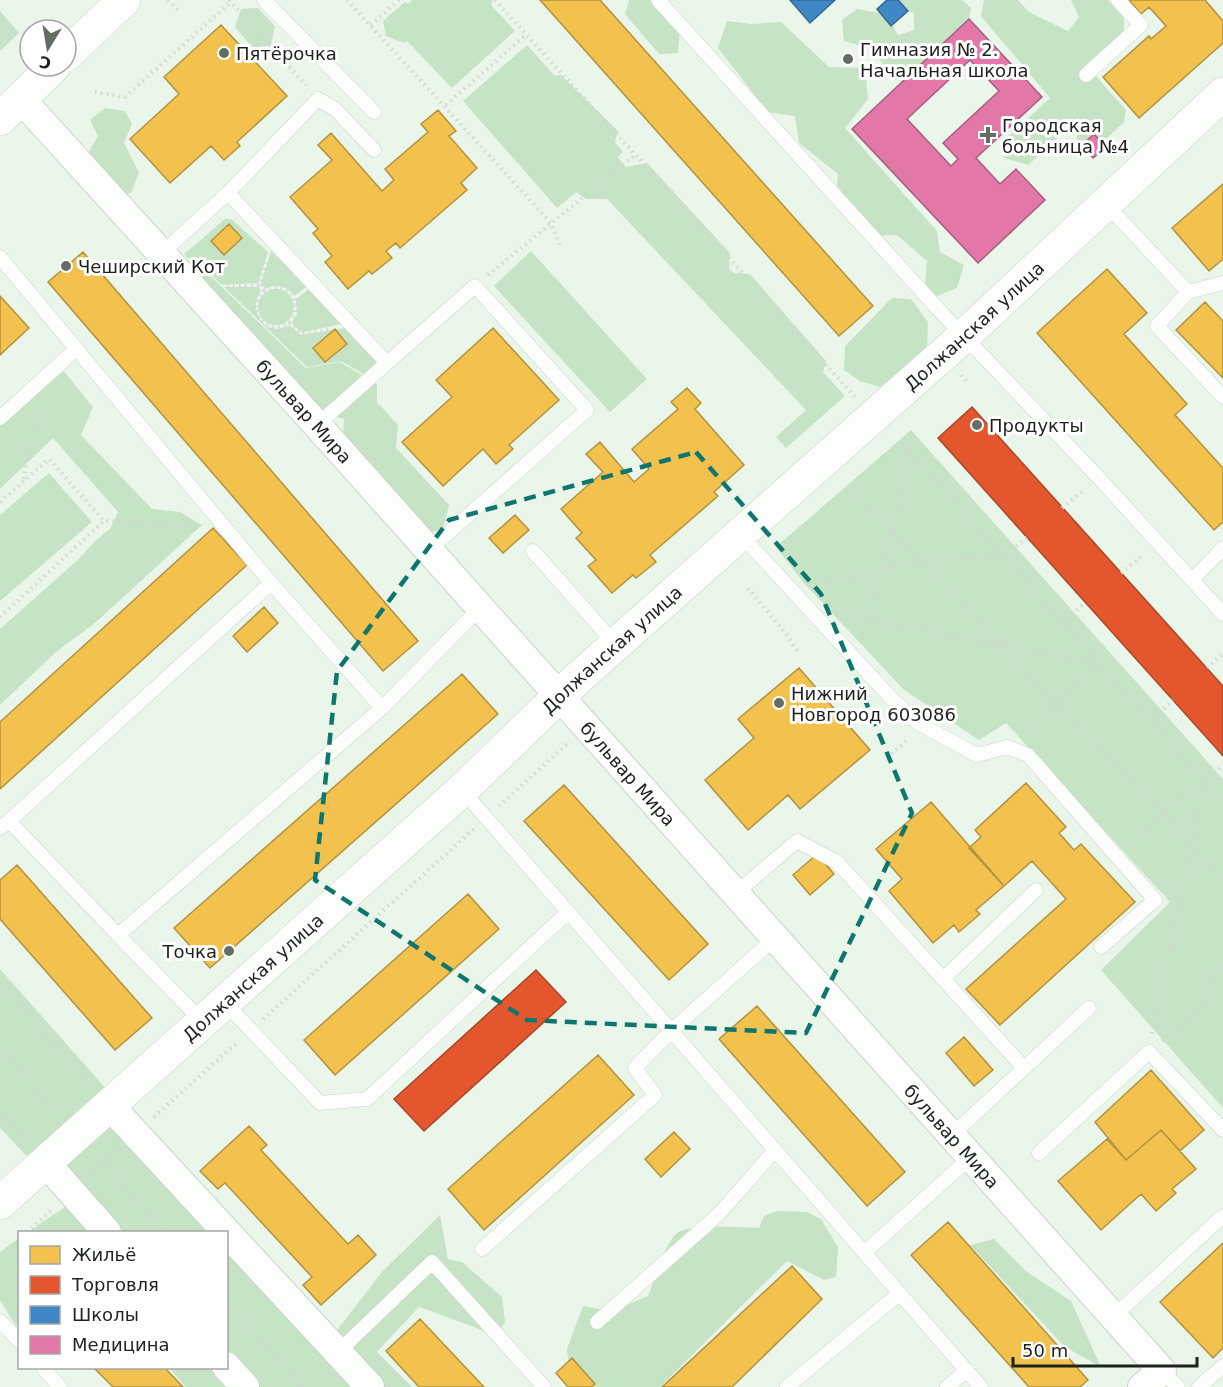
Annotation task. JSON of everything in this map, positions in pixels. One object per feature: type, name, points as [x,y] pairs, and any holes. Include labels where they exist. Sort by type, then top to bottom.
[{"type":"main road","points":[[78,44],[124,0]]},
{"type":"main road","points":[[10,109],[42,78]]},
{"type":"main road","name":"Должанская улица","points":[[0,1203],[462,790],[616,645],[964,336],[1223,94]]},
{"type":"street","name":"бульвар Мира","points":[[10,109],[162,253],[558,698],[736,893],[1114,1316],[1161,1382]]},
{"type":"street","points":[[110,1106],[226,1231]]},
{"type":"street","points":[[45,1162],[104,1231]]},
{"type":"street","points":[[228,1233],[370,1387]]},
{"type":"street","points":[[228,1368],[245,1387]]},
{"type":"lane","points":[[264,0],[374,112]]},
{"type":"lane","points":[[658,0],[964,336],[1099,478],[1223,614]]},
{"type":"lane","points":[[1086,75],[1141,25],[1118,0]]},
{"type":"lane","points":[[162,253],[228,193],[318,99],[335,109],[374,150]]},
{"type":"lane","points":[[228,193],[387,363]]},
{"type":"lane","points":[[1105,203],[1188,292]]},
{"type":"lane","points":[[0,257],[271,583],[382,708]]},
{"type":"lane","points":[[1223,282],[1188,292],[1157,326],[1223,397]]},
{"type":"lane","points":[[317,425],[475,286],[587,410],[428,551]]},
{"type":"lane","points":[[0,418],[76,349]]},
{"type":"lane","points":[[740,534],[892,699],[918,723],[977,755],[1007,747],[1028,755],[1155,900],[1101,947]]},
{"type":"lane","points":[[1192,580],[1223,548]]},
{"type":"lane","points":[[533,551],[616,645]]},
{"type":"lane","points":[[271,583],[5,825],[118,935],[214,1013],[251,1030],[321,1103],[368,1099],[568,912]]},
{"type":"lane","points":[[118,935],[382,708],[479,609]]},
{"type":"lane","points":[[462,790],[981,1387]]},
{"type":"lane","points":[[736,893],[797,841],[837,862],[1024,1068]]},
{"type":"lane","points":[[943,979],[1036,890]]},
{"type":"lane","points":[[482,1249],[654,1095],[635,1068],[671,1031],[776,938]]},
{"type":"lane","points":[[952,1135],[1089,1008]]},
{"type":"lane","points":[[1039,1153],[1149,1052],[1223,1130]]},
{"type":"lane","points":[[597,1322],[719,1214],[775,1150]]},
{"type":"lane","points":[[864,1253],[972,1156]]},
{"type":"lane","points":[[1114,1316],[1223,1216]]},
{"type":"lane","points":[[338,1352],[432,1262],[543,1387]]},
{"type":"lane","points":[[787,1387],[900,1293]]},
{"type":"lane","points":[[0,1321],[18,1340]]},
{"type":"lane","points":[[1199,1387],[1223,1366]]},
{"type":"lane","points":[[44,1369],[60,1387]]},
{"type":"lane","points":[[947,1387],[967,1370]]},
{"type":"path","points":[[168,0],[180,12]]},
{"type":"path","points":[[347,0],[446,105],[551,223],[561,248]]},
{"type":"path","points":[[371,25],[399,0]]},
{"type":"path","points":[[495,0],[855,397]]},
{"type":"path","points":[[95,92],[125,97],[230,1],[308,87]]},
{"type":"path","points":[[446,105],[527,34]]},
{"type":"path","points":[[475,286],[636,154]]},
{"type":"path","points":[[259,285],[273,240]]},
{"type":"path","points":[[221,286],[259,285]]},
{"type":"path","points":[[259,285],[264,291]]},
{"type":"path","points":[[275,287],[282,288],[293,296],[296,308],[289,323],[274,327],[258,317],[256,304],[264,291],[275,287]]},
{"type":"path","points":[[289,323],[302,334],[352,325]]},
{"type":"path","points":[[24,481],[42,380]]},
{"type":"path","points":[[903,444],[1223,801]]},
{"type":"path","points":[[859,661],[865,620],[893,533],[908,449]]},
{"type":"path","points":[[0,502],[48,459],[104,521]]},
{"type":"path","points":[[1062,508],[1099,478]]},
{"type":"path","points":[[851,490],[1192,844],[1223,880]]},
{"type":"path","points":[[0,617],[104,521],[221,523]]},
{"type":"path","points":[[792,592],[920,561],[1004,556],[1027,537]]},
{"type":"path","points":[[1121,573],[1158,542]]},
{"type":"path","points":[[748,588],[788,636],[798,652]]},
{"type":"path","points":[[1063,622],[1086,603]]},
{"type":"path","points":[[834,608],[865,620],[1098,662]]},
{"type":"path","points":[[1207,668],[1223,653]]},
{"type":"path","points":[[1007,747],[1058,704],[1098,662]]},
{"type":"path","points":[[1151,721],[1173,700]]},
{"type":"path","points":[[887,758],[912,736]]},
{"type":"path","points":[[164,1231],[104,1162],[570,742]]},
{"type":"path","points":[[1116,856],[1162,813],[1223,765]]},
{"type":"path","points":[[1149,1052],[1205,781]]},
{"type":"path","points":[[1149,1052],[1204,1009],[1209,977],[1223,965]]},
{"type":"path","points":[[0,983],[110,1106]]},
{"type":"path","points":[[0,1048],[59,1114]]},
{"type":"path","points":[[0,1110],[45,1162]]},
{"type":"path","points":[[0,1257],[18,1241]]},
{"type":"path","points":[[228,1302],[304,1387]]},
{"type":"highlighted area","points":[[696,452],[821,594],[912,813],[806,1033],[527,1020],[315,880],[337,671],[449,520]]},
{"type":"green space","points":[[412,0],[493,0],[491,5],[515,31],[452,88],[407,41],[404,43],[386,36],[383,21],[405,2],[408,4]]},
{"type":"green space","points":[[629,0],[653,0],[680,30],[678,53],[659,54],[625,14]]},
{"type":"green space","points":[[894,0],[962,0],[971,8],[966,36],[913,81],[894,80],[872,49],[844,41],[842,20],[857,9],[886,14],[898,35],[914,30],[914,13],[895,6]]},
{"type":"green space","points":[[984,0],[1018,0],[1029,12],[1068,31],[1079,17],[1071,0],[1108,0],[1124,18],[1124,44],[1096,76],[1126,110],[1124,122],[1096,149],[1077,146],[1077,126],[1069,119],[1059,121],[1057,139],[1028,165],[1004,158],[1001,143],[1050,98],[981,16]]},
{"type":"green space","points":[[258,8],[275,26],[271,45],[253,48],[235,27],[241,9]]},
{"type":"green space","points":[[0,11],[18,34],[0,51]]},
{"type":"green space","points":[[727,21],[752,24],[781,22],[829,67],[865,68],[868,99],[845,128],[937,231],[940,252],[964,265],[957,288],[937,296],[925,285],[927,261],[897,235],[865,236],[836,201],[838,174],[799,143],[795,116],[768,112],[718,48]]},
{"type":"green space","points":[[527,45],[555,76],[561,75],[618,131],[615,142],[623,152],[618,157],[625,167],[647,163],[730,253],[729,269],[734,273],[750,274],[826,361],[823,372],[845,396],[786,448],[776,437],[806,410],[607,199],[586,199],[576,192],[557,208],[463,101]]},
{"type":"green space","points":[[105,108],[125,111],[132,124],[124,143],[139,173],[131,193],[117,195],[85,159],[98,136],[90,120]]},
{"type":"green space","points":[[225,219],[231,219],[268,252],[258,283],[222,285],[195,259],[189,259],[184,254]]},
{"type":"green space","points":[[271,251],[307,286],[295,296],[285,288],[273,286],[265,289],[261,284]]},
{"type":"green space","points":[[531,251],[647,379],[610,412],[494,286]]},
{"type":"green space","points":[[194,260],[306,368],[340,362],[377,384],[377,402],[398,425],[396,448],[449,505],[443,529],[420,535],[343,437],[344,419],[322,413],[185,261]]},
{"type":"green space","points":[[224,287],[258,287],[261,290],[256,301],[256,310],[267,327],[277,329],[290,326],[301,335],[350,327],[384,362],[367,376],[341,361],[307,367]]},
{"type":"green space","points":[[276,289],[289,294],[294,307],[289,320],[276,325],[263,320],[258,307],[263,294]]},
{"type":"green space","points":[[309,289],[343,324],[302,332],[291,323],[297,315],[296,299]]},
{"type":"green space","points":[[892,298],[911,299],[928,322],[927,348],[880,387],[860,381],[844,370],[845,346]]},
{"type":"green space","points":[[64,371],[93,407],[81,435],[152,509],[180,512],[202,525],[95,623],[56,652],[0,705],[0,629],[110,529],[118,512],[53,438],[0,489],[0,425]]},
{"type":"green space","points":[[911,430],[1223,779],[1223,1108],[1101,970],[1170,902],[1006,723],[979,740],[903,689],[803,582],[776,547]]},
{"type":"green space","points":[[49,473],[92,522],[0,601],[0,515]]},
{"type":"green space","points":[[0,969],[109,1092],[335,1333],[381,1273],[440,1215],[448,1259],[462,1262],[502,1297],[505,1322],[499,1332],[485,1331],[419,1307],[377,1352],[412,1387],[236,1387],[227,1369],[228,1231],[98,1231],[0,1128]]},
{"type":"green space","points":[[65,1207],[88,1231],[29,1231]]},
{"type":"green space","points":[[777,1211],[807,1212],[821,1219],[838,1247],[836,1277],[824,1280],[787,1261],[660,1387],[571,1387],[567,1349],[583,1306],[612,1311],[648,1296],[666,1248],[675,1235],[682,1231],[702,1227],[759,1228],[764,1216]]},
{"type":"green space","points":[[18,1239],[18,1322],[16,1326],[0,1300],[0,1252]]},
{"type":"green space","points":[[994,1239],[1027,1272],[1071,1301],[1101,1367],[1065,1347],[970,1245]]},
{"type":"green space","points":[[170,1369],[214,1369],[231,1387],[186,1387]]},
{"type":"building: Жильё","points":[[540,0],[600,0],[873,306],[839,336]]},
{"type":"building: Жильё","points":[[1129,0],[1205,0],[1223,21],[1223,43],[1139,118],[1103,77],[1149,36],[1151,39],[1166,26],[1149,7],[1141,14]]},
{"type":"building: Жильё","points":[[221,25],[287,96],[237,142],[240,146],[224,160],[211,146],[170,183],[130,139],[179,94],[164,77]]},
{"type":"building: Жильё","points":[[438,110],[456,131],[449,136],[477,168],[461,183],[467,190],[400,248],[396,243],[386,251],[392,258],[372,274],[369,271],[348,289],[325,262],[332,256],[313,233],[318,229],[290,197],[332,160],[318,145],[331,133],[382,191],[394,180],[385,169],[428,132],[421,124]]},
{"type":"building: Жильё","points":[[1223,184],[1223,259],[1209,271],[1172,228]]},
{"type":"building: Жильё","points":[[229,224],[242,238],[224,255],[211,241]]},
{"type":"building: Жильё","points":[[83,252],[418,641],[383,671],[48,282]]},
{"type":"building: Жильё","points":[[1107,269],[1147,313],[1124,334],[1187,404],[1175,415],[1223,468],[1223,522],[1214,530],[1037,333]]},
{"type":"building: Жильё","points":[[0,296],[29,328],[0,355]]},
{"type":"building: Жильё","points":[[1205,302],[1223,321],[1223,378],[1176,330]]},
{"type":"building: Жильё","points":[[493,328],[559,400],[509,445],[513,449],[496,464],[483,449],[443,486],[402,442],[452,397],[436,380]]},
{"type":"building: Жильё","points":[[335,329],[347,344],[325,362],[313,348]]},
{"type":"building: Жильё","points":[[687,388],[701,403],[695,409],[744,465],[714,492],[718,496],[650,555],[656,562],[636,578],[633,575],[612,593],[588,566],[596,560],[576,538],[582,533],[561,509],[603,472],[586,454],[600,442],[634,482],[649,469],[632,449],[678,409],[671,402]]},
{"type":"building: Жильё","points":[[515,515],[529,530],[503,553],[489,538]]},
{"type":"building: Жильё","points":[[213,528],[247,565],[0,789],[0,722]]},
{"type":"building: Жильё","points":[[264,607],[278,623],[247,652],[233,636]]},
{"type":"building: Жильё","points":[[799,668],[870,750],[800,809],[788,795],[748,830],[705,780],[754,738],[738,719]]},
{"type":"building: Жильё","points":[[462,674],[498,714],[210,968],[174,928]]},
{"type":"building: Жильё","points":[[1026,783],[1066,827],[1059,833],[1074,850],[1081,844],[1135,902],[1000,1025],[966,989],[1066,899],[1032,861],[1004,886],[969,848],[981,837],[975,830]]},
{"type":"building: Жильё","points":[[564,785],[708,944],[669,980],[524,821]]},
{"type":"building: Жильё","points":[[931,802],[1004,886],[976,910],[980,914],[959,932],[954,925],[933,943],[889,891],[902,879],[876,849]]},
{"type":"building: Жильё","points":[[817,854],[834,874],[810,895],[793,875]]},
{"type":"building: Жильё","points":[[17,865],[152,1018],[115,1050],[0,919],[0,880]]},
{"type":"building: Жильё","points":[[468,894],[499,929],[335,1075],[304,1040]]},
{"type":"building: Жильё","points":[[757,1006],[905,1172],[867,1206],[719,1039]]},
{"type":"building: Жильё","points":[[964,1037],[993,1070],[974,1086],[946,1053]]},
{"type":"building: Жильё","points":[[598,1055],[634,1095],[484,1230],[448,1189]]},
{"type":"building: Жильё","points":[[1151,1070],[1204,1130],[1180,1151],[1161,1130],[1126,1160],[1095,1122]]},
{"type":"building: Жильё","points":[[249,1126],[267,1145],[261,1150],[348,1244],[358,1235],[376,1255],[321,1305],[303,1285],[312,1277],[225,1183],[218,1189],[200,1171]]},
{"type":"building: Жильё","points":[[1161,1130],[1196,1169],[1172,1189],[1176,1193],[1156,1211],[1141,1194],[1101,1230],[1058,1181],[1107,1139],[1126,1160]]},
{"type":"building: Жильё","points":[[674,1132],[690,1149],[661,1177],[645,1159]]},
{"type":"building: Жильё","points":[[948,1222],[1088,1380],[1080,1387],[1029,1387],[911,1255]]},
{"type":"building: Жильё","points":[[1223,1243],[1223,1348],[1213,1358],[1160,1302]]},
{"type":"building: Жильё","points":[[792,1266],[822,1299],[732,1387],[662,1387]]},
{"type":"building: Жильё","points":[[420,1319],[484,1387],[419,1387],[386,1351]]},
{"type":"building: Жильё","points":[[572,1358],[595,1384],[591,1387],[568,1387],[556,1373]]},
{"type":"building: Жильё","points":[[95,1369],[166,1369],[183,1387],[113,1387]]},
{"type":"building: Торговля","points":[[972,407],[1223,686],[1223,756],[938,438]]},
{"type":"building: Торговля","points":[[536,970],[566,1002],[424,1131],[394,1099]]},
{"type":"building: Школы","points":[[790,0],[835,0],[810,23]]},
{"type":"building: Школы","points":[[887,0],[898,0],[908,11],[891,26],[877,9]]},
{"type":"building: Медицина","points":[[969,19],[1042,97],[976,158],[1000,184],[1016,169],[1045,200],[978,263],[852,129]],"holes":[[[970,60],[999,91],[943,143],[958,159],[951,166],[907,119]]]},
{"type":"building: Медицина","points":[[1094,134],[1106,147],[1093,158],[1082,145]]},
{"type":"place","name":"Пятёрочка","points":[[224,53]]},
{"type":"place","name":"Гимназия № 2. Начальная школа","points":[[848,59]]},
{"type":"place","name":"Городская больница №4","points":[[988,135]]},
{"type":"place","name":"Чеширский Кот","points":[[66,266]]},
{"type":"place","name":"Продукты","points":[[977,425]]},
{"type":"place","name":"Нижний Новгород 603086","points":[[779,703]]},
{"type":"place","name":"Точка","points":[[229,951]]}]
